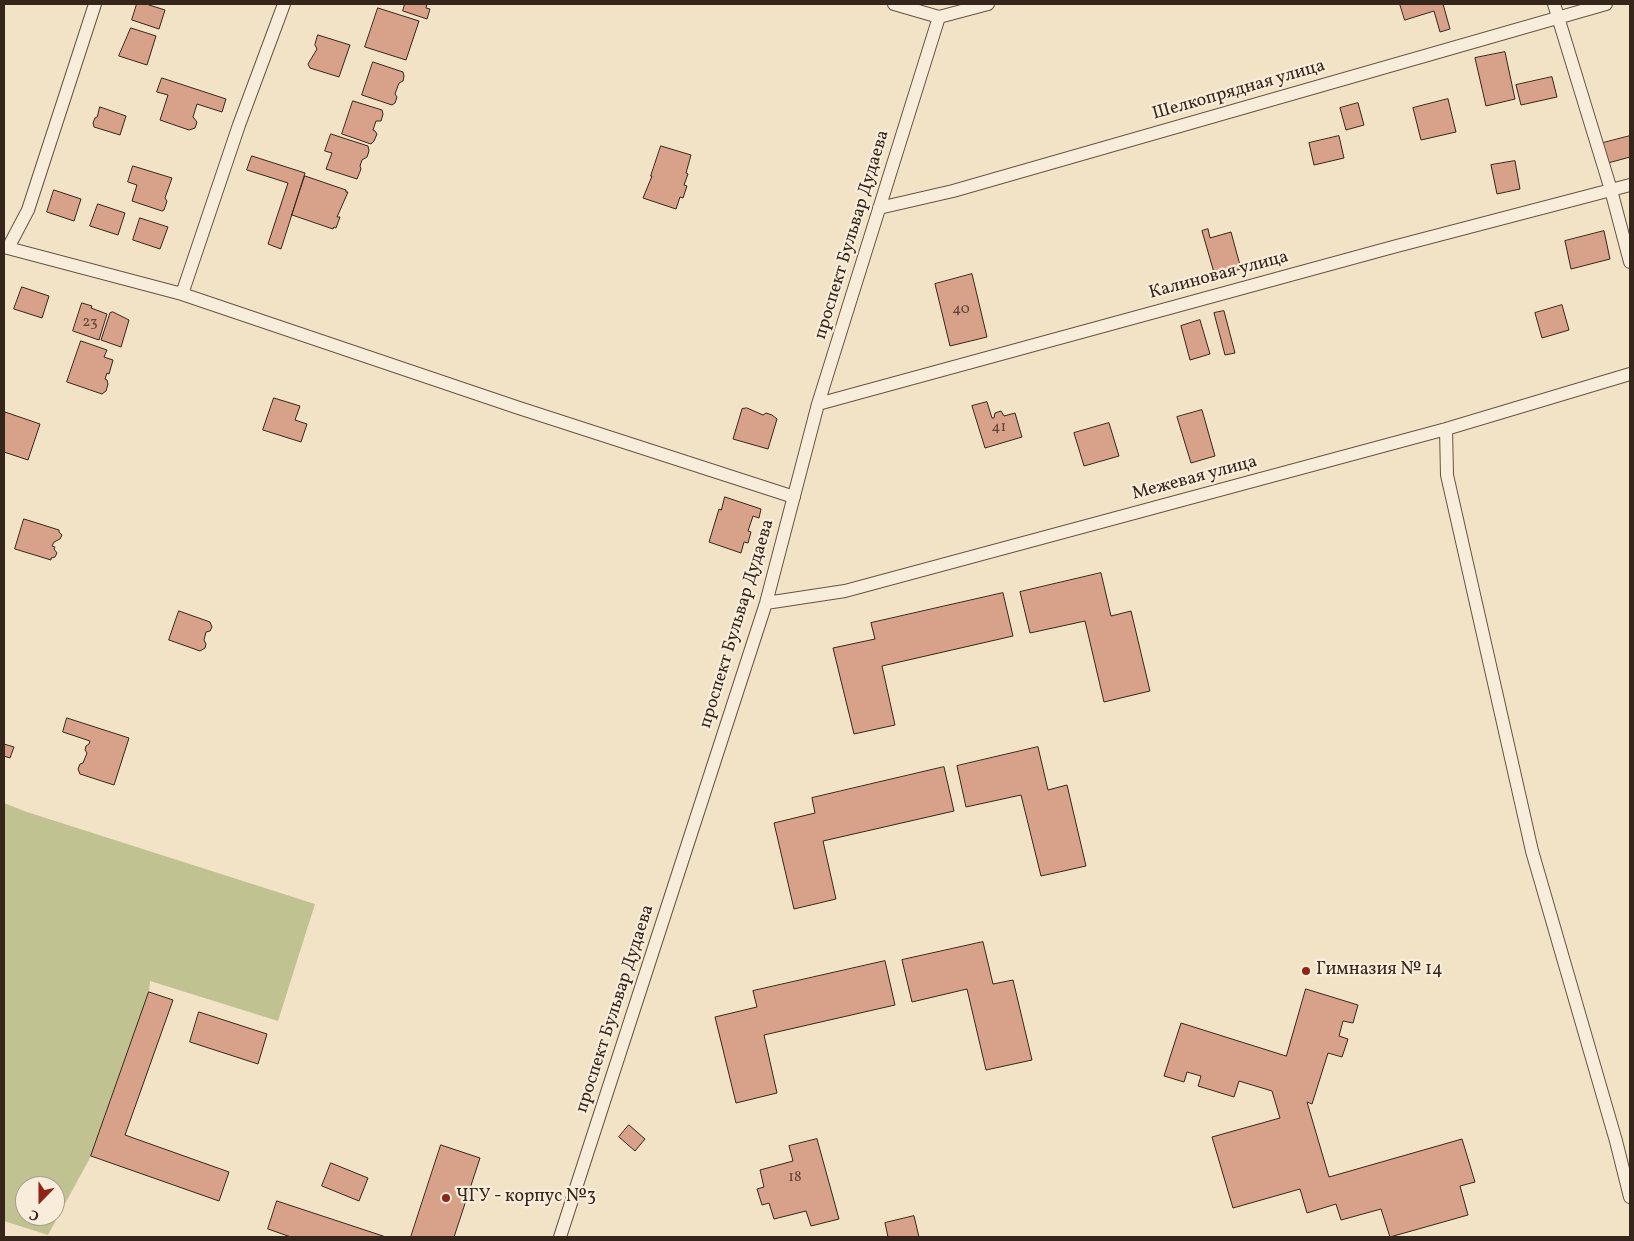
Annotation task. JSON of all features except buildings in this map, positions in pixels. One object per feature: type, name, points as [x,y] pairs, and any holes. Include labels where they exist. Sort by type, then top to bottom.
[{"type":"street","points":[[95,4],[28,210],[6,247],[182,294],[519,408],[794,497]]},
{"type":"street","points":[[182,294],[239,125],[284,4]]},
{"type":"street","points":[[894,4],[940,17],[988,4]]},
{"type":"street","points":[[1554,4],[1611,190],[1630,262]]},
{"type":"street","name":"Шелкопрядная улица","points":[[880,208],[953,191],[1606,4]]},
{"type":"street","name":"проспект Бульвар Дудаева","points":[[560,1237],[766,603],[818,404],[940,17]]},
{"type":"street","name":"Калиновая улица","points":[[818,404],[1630,184]]},
{"type":"street","name":"Межевая улица","points":[[766,603],[845,591],[1446,429],[1630,374]]},
{"type":"street","points":[[1446,429],[1447,475],[1532,850],[1616,1141],[1630,1197]]},
{"type":"green space","points":[[4,803],[315,904],[278,1021],[150,981],[149,992],[91,1156],[65,1204],[65,1176],[15,1176],[15,1224],[4,1221]]},
{"type":"green space","points":[[20,1226],[53,1226],[48,1235]]},
{"type":"place","name":"Гимназия № 14","points":[[1306,971]]},
{"type":"place","name":"ЧГУ - корпус №3","points":[[446,1198]]}]
